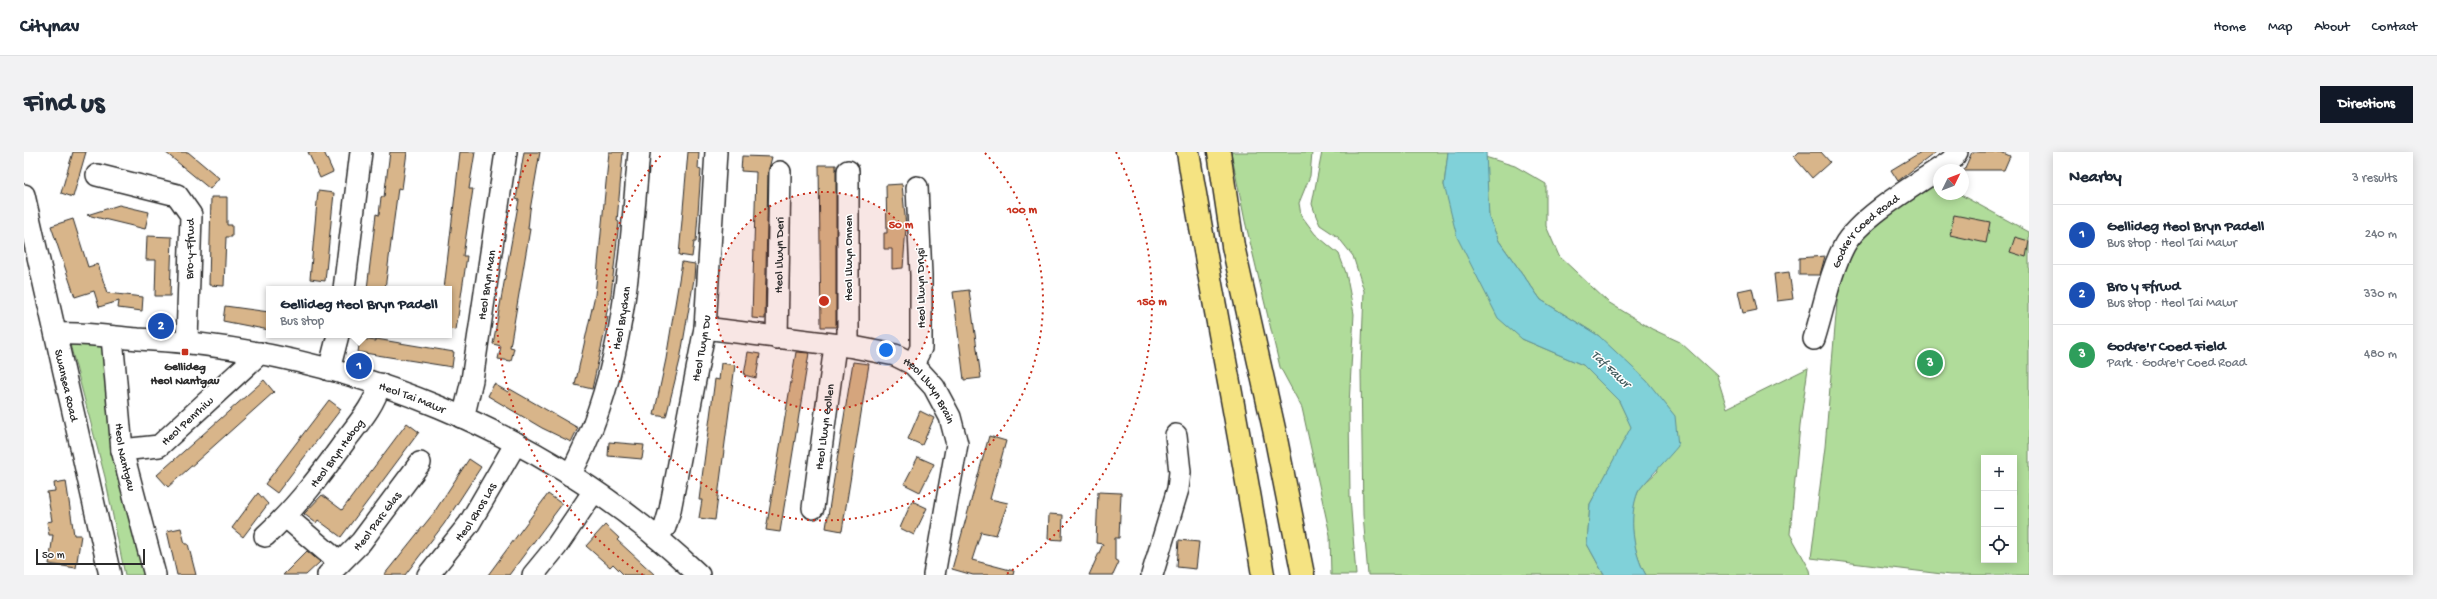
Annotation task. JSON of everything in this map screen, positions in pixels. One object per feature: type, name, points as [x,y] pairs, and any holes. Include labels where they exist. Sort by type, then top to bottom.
[{"type":"highway","points":[[1188,152],[1207,270],[1244,458],[1263,575]]},
{"type":"highway","points":[[1219,152],[1233,246],[1274,429],[1303,575]]},
{"type":"street","points":[[348,152],[358,173]]},
{"type":"street","points":[[344,286],[361,152]]},
{"type":"street","name":"Heol Bryn Man","points":[[461,417],[465,410],[472,380],[506,152]]},
{"type":"street","name":"Heol Brychan","points":[[570,475],[585,448],[613,362],[624,312],[639,152]]},
{"type":"street","name":"Heol Twyn Du","points":[[656,537],[665,527],[670,510],[705,328],[716,152]]},
{"type":"street","name":"Godre'r Coed Road","points":[[1814,339],[1833,276],[1845,245],[1861,225],[1951,161],[1957,152]]},
{"type":"street","name":"Heol Llwyn Onnen","points":[[841,346],[848,171]]},
{"type":"street","name":"Heol Llwyn Deri","points":[[777,338],[780,172]]},
{"type":"street","name":"Bro-y-Ffrwd","points":[[97,175],[177,195],[191,215],[187,341]]},
{"type":"street","name":"Heol Llwyn Drysi","points":[[913,364],[921,348],[921,275],[917,187]]},
{"type":"street","name":"Swansea Road","points":[[25,204],[57,334],[110,575]]},
{"type":"street","name":"Heol Llwyn Brain","points":[[705,328],[841,346],[895,355],[913,364],[934,387],[950,417],[957,444],[934,575]]},
{"type":"street","name":"Heol Tai Mawr","points":[[57,334],[187,341],[260,353],[380,384],[420,398],[516,443],[570,475],[656,537],[699,575]]},
{"type":"street","name":"Heol Nantgau","points":[[112,337],[122,450],[155,575]]},
{"type":"street","points":[[329,370],[337,338]]},
{"type":"street","name":"Heol Llwyn Gollen","points":[[813,508],[841,346]]},
{"type":"street","name":"Heol Penrhiw","points":[[122,450],[159,446],[260,353]]},
{"type":"street","name":"Heol Bryn Hebog","points":[[265,536],[286,517],[332,459],[373,403],[380,384]]},
{"type":"street","points":[[1152,575],[1187,458],[1176,435]]},
{"type":"street","name":"Heol Rhos Las","points":[[428,575],[469,524],[516,443]]},
{"type":"street","name":"Heol Parc Glas","points":[[334,569],[361,542],[420,463]]},
{"type":"street","points":[[533,575],[556,547],[594,491]]},
{"type":"street","points":[[286,517],[334,569]]},
{"type":"green space","points":[[1231,152],[1312,152],[1310,176],[1299,203],[1301,215],[1315,234],[1339,254],[1346,273],[1354,314],[1349,405],[1350,497],[1356,575],[1331,575],[1330,535],[1302,408],[1280,367],[1245,221]]},
{"type":"green space","points":[[1322,152],[1448,152],[1444,185],[1522,339],[1583,365],[1619,401],[1632,427],[1590,504],[1587,544],[1604,575],[1368,575],[1363,515],[1361,369],[1364,291],[1353,256],[1338,237],[1320,225],[1312,204]]},
{"type":"green space","points":[[1485,157],[1515,166],[1546,184],[1546,226],[1559,256],[1608,302],[1652,329],[1680,342],[1717,376],[1727,408],[1808,368],[1800,425],[1790,534],[1810,570],[1811,575],[1646,575],[1641,566],[1635,546],[1632,523],[1633,512],[1638,492],[1658,471],[1599,336],[1541,300],[1499,241],[1489,218]]},
{"type":"green space","points":[[1933,182],[1933,200],[1969,199],[2029,232],[2029,575],[1950,575],[1811,558],[1825,447],[1839,279],[1853,247],[1867,229]]},
{"type":"green space","points":[[70,344],[106,345],[147,575],[125,575],[105,477]]},
{"type":"water","name":"Taf Fawr","points":[[1448,152],[1486,152],[1489,218],[1499,241],[1541,300],[1599,336],[1647,381],[1675,416],[1678,446],[1640,489],[1633,512],[1633,535],[1635,546],[1646,575],[1604,575],[1587,544],[1590,504],[1631,427],[1619,401],[1583,365],[1522,339],[1498,318],[1457,237],[1444,185]]},
{"type":"building","points":[[73,152],[86,152],[73,197],[61,193]]},
{"type":"building","points":[[165,152],[188,152],[219,178],[210,189]]},
{"type":"building","points":[[308,152],[324,152],[333,172],[320,178]]},
{"type":"building","points":[[390,152],[407,152],[402,189],[398,188],[385,286],[367,286],[376,214],[379,215],[381,197],[384,197]]},
{"type":"building","points":[[460,152],[475,152],[469,189],[473,189],[463,256],[467,256],[456,330],[452,329],[452,286],[444,286]]},
{"type":"building","points":[[524,152],[540,152],[530,210],[528,229],[530,229],[510,347],[514,348],[511,361],[498,359],[501,346],[493,344],[519,200],[516,199]]},
{"type":"building","points":[[609,152],[623,152],[617,221],[619,222],[611,295],[606,316],[608,317],[592,389],[575,385],[595,295]]},
{"type":"building","points":[[688,152],[699,152],[698,169],[701,170],[696,242],[694,242],[692,257],[679,255]]},
{"type":"building","points":[[1799,152],[1821,152],[1830,162],[1812,178],[1794,157]]},
{"type":"building","points":[[1921,152],[1936,152],[1898,181],[1891,170]]},
{"type":"building","points":[[1972,152],[2001,152],[2010,156],[2004,170],[1969,170],[1969,164],[1967,164]]},
{"type":"building","points":[[742,156],[772,157],[768,172],[765,319],[752,318],[756,172],[741,171]]},
{"type":"building","points":[[819,165],[836,165],[836,327],[821,327]]},
{"type":"building","points":[[902,184],[906,227],[903,268],[892,269],[892,249],[884,249],[884,233],[887,233],[886,185]]},
{"type":"building","points":[[318,191],[334,193],[325,281],[310,279]]},
{"type":"building","points":[[211,197],[227,197],[227,225],[232,225],[232,237],[226,237],[224,286],[209,285]]},
{"type":"building","points":[[119,205],[149,212],[145,229],[87,215]]},
{"type":"building","points":[[1954,215],[1990,222],[1986,243],[1950,235]]},
{"type":"building","points":[[73,219],[88,267],[98,264],[107,293],[143,297],[142,311],[118,308],[119,301],[99,307],[94,291],[75,297],[51,226]]},
{"type":"building","points":[[147,236],[172,237],[170,296],[155,296],[156,260],[146,260]]},
{"type":"building","points":[[2015,237],[2029,241],[2026,257],[2010,252]]},
{"type":"building","points":[[1825,256],[1820,275],[1799,275],[1799,258]]},
{"type":"building","points":[[682,262],[695,264],[694,279],[680,360],[666,417],[654,415],[666,359]]},
{"type":"building","points":[[1789,272],[1793,299],[1777,301],[1774,274]]},
{"type":"building","points":[[1752,288],[1757,310],[1743,313],[1738,291]]},
{"type":"building","points":[[969,290],[981,378],[964,380],[953,292]]},
{"type":"building","points":[[225,306],[266,312],[266,329],[223,321]]},
{"type":"building","points":[[360,339],[376,341],[376,339],[454,352],[452,367],[358,352]]},
{"type":"building","points":[[748,352],[760,354],[756,378],[744,375]]},
{"type":"building","points":[[796,352],[809,353],[780,532],[766,530]]},
{"type":"building","points":[[853,362],[869,364],[842,531],[826,528]]},
{"type":"building","points":[[721,363],[735,365],[715,520],[699,518],[702,500],[699,500],[715,379],[719,380]]},
{"type":"building","points":[[264,380],[274,392],[168,487],[157,475]]},
{"type":"building","points":[[494,384],[508,392],[510,389],[578,428],[571,442],[542,428],[488,396]]},
{"type":"building","points":[[329,400],[341,409],[277,493],[265,484]]},
{"type":"building","points":[[920,411],[934,418],[922,445],[908,439]]},
{"type":"building","points":[[407,423],[419,432],[341,537],[318,520],[316,523],[304,514],[322,495],[342,510]]},
{"type":"building","points":[[989,436],[1006,441],[990,499],[1008,503],[996,535],[981,532],[972,560],[1014,571],[1013,575],[973,575],[952,569]]},
{"type":"building","points":[[609,442],[644,445],[642,459],[608,456]]},
{"type":"building","points":[[918,457],[934,464],[920,492],[904,484]]},
{"type":"building","points":[[469,459],[481,467],[444,524],[405,575],[384,575],[433,514]]},
{"type":"building","points":[[66,481],[74,535],[81,535],[76,568],[49,564],[53,535],[49,535],[47,522],[52,521],[47,492],[55,491],[54,483]]},
{"type":"building","points":[[1098,492],[1121,493],[1119,538],[1115,538],[1115,560],[1119,562],[1113,575],[1089,575],[1103,544],[1096,543]]},
{"type":"building","points":[[258,493],[268,504],[243,537],[232,528]]},
{"type":"building","points":[[548,494],[562,504],[509,575],[488,575]]},
{"type":"building","points":[[912,501],[927,508],[914,535],[900,528]]},
{"type":"building","points":[[1049,514],[1063,515],[1062,540],[1048,539]]},
{"type":"building","points":[[605,525],[619,538],[617,540],[655,575],[624,575],[613,564],[610,567],[586,546]]},
{"type":"building","points":[[181,528],[185,544],[188,544],[196,575],[177,575],[167,531]]},
{"type":"building","points":[[1179,540],[1199,542],[1196,569],[1177,567]]},
{"type":"building","points":[[307,551],[320,562],[306,575],[283,575]]},
{"type":"place","name":"Bro y Ffrwd","points":[[161,326]]},
{"type":"place","name":"Gellideg Heol Nantgau","points":[[185,352]]},
{"type":"place","name":"Godre'r Coed Field","points":[[1930,363]]},
{"type":"place","name":"Gellideg Heol Bryn Padell","points":[[359,366]]}]
